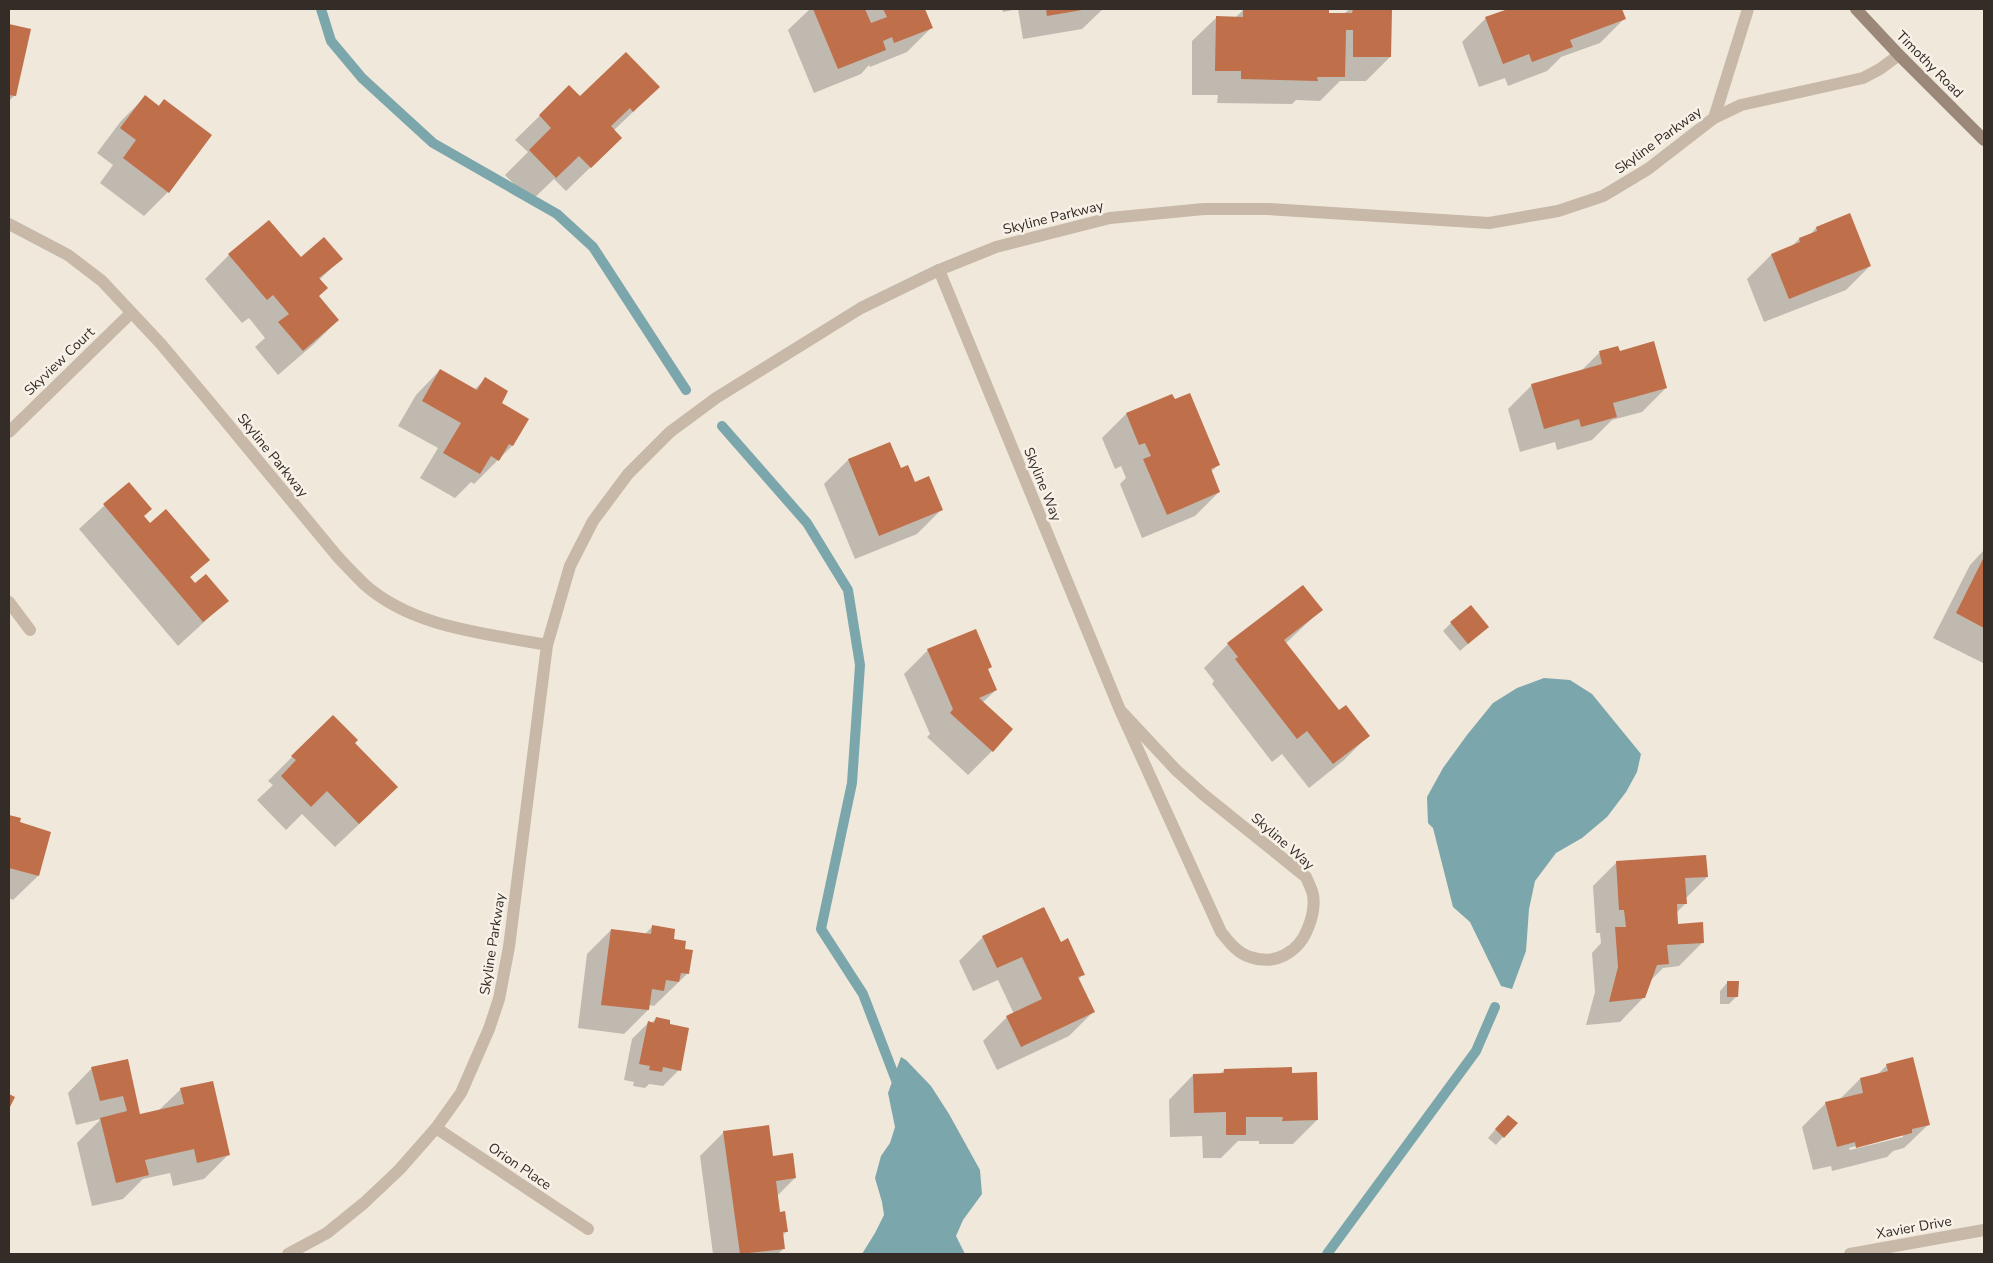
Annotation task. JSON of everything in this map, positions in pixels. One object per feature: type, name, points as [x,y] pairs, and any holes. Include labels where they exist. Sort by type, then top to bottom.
[{"type":"main road","name":"Timothy Road","points":[[1856,9],[1984,140]]},
{"type":"street","name":"Skyline Parkway","points":[[1714,118],[1748,9]]},
{"type":"street","name":"Skyline Parkway","points":[[288,1254],[327,1233],[364,1203],[399,1170],[436,1128],[460,1093],[489,1029],[499,999],[509,947],[547,646],[570,566],[593,521],[628,474],[670,432],[724,393],[844,318],[939,270],[996,247],[1110,218],[1204,209],[1268,209],[1489,223],[1558,211],[1603,196],[1648,169],[1714,118],[1741,105],[1863,78],[1880,69],[1899,55]]},
{"type":"street","name":"Skyline Parkway","points":[[9,224],[68,255],[102,281],[161,344],[337,556],[365,585],[400,608],[439,624],[547,646]]},
{"type":"street","name":"Skyline Way","points":[[939,270],[1120,710],[1221,932],[1232,946],[1250,957],[1271,959],[1289,954],[1303,940],[1312,916],[1313,896],[1306,877],[1204,795],[1176,770],[1120,710]]},
{"type":"street","name":"Skyview Court","points":[[9,432],[131,313]]},
{"type":"street","points":[[9,602],[30,630]]},
{"type":"street","name":"Orion Place","points":[[436,1128],[588,1229]]},
{"type":"street","name":"Xavier Drive","points":[[1850,1254],[1984,1230]]},
{"type":"water","points":[[1544,678],[1570,680],[1592,694],[1641,754],[1637,772],[1626,792],[1607,817],[1582,838],[1556,853],[1535,881],[1529,909],[1526,951],[1512,989],[1501,986],[1470,922],[1453,907],[1433,828],[1428,823],[1427,797],[1443,768],[1493,703],[1517,688]]},
{"type":"water","points":[[901,1057],[931,1086],[980,1170],[982,1194],[963,1220],[956,1236],[965,1254],[862,1254],[884,1215],[875,1178],[881,1156],[890,1143],[895,1127],[888,1093]]},
{"type":"building","points":[[813,9],[865,9],[871,23],[887,17],[883,9],[925,9],[933,28],[894,43],[892,37],[883,41],[886,50],[838,69]]},
{"type":"building","points":[[1046,9],[1081,9],[1082,10],[1047,16]]},
{"type":"building","points":[[1243,9],[1329,9],[1329,13],[1352,13],[1353,9],[1392,9],[1391,57],[1353,57],[1353,30],[1346,30],[1345,77],[1317,77],[1318,81],[1241,79],[1241,71],[1215,71],[1216,16],[1243,17]]},
{"type":"building","points":[[1508,9],[1622,9],[1626,19],[1570,40],[1573,47],[1532,62],[1529,54],[1503,64],[1485,17]]},
{"type":"building","points":[[9,24],[31,29],[16,96],[9,95]]},
{"type":"building","points":[[626,52],[660,87],[633,112],[630,108],[611,126],[622,138],[591,168],[579,156],[556,178],[529,150],[551,128],[539,115],[569,85],[580,96]]},
{"type":"building","points":[[145,95],[159,106],[164,99],[212,135],[169,193],[123,158],[136,140],[120,128]]},
{"type":"building","points":[[1850,213],[1871,266],[1789,299],[1771,254],[1800,242],[1799,238],[1817,231],[1816,227]]},
{"type":"building","points":[[269,220],[301,257],[324,237],[343,259],[319,278],[328,288],[319,296],[339,320],[303,351],[278,322],[289,314],[273,295],[267,300],[228,254]]},
{"type":"building","points":[[1654,341],[1667,388],[1613,403],[1617,417],[1581,427],[1579,419],[1544,429],[1531,384],[1602,364],[1599,351],[1618,346],[1620,351]]},
{"type":"building","points":[[440,369],[477,390],[485,377],[508,391],[502,403],[529,419],[513,446],[509,444],[499,461],[491,456],[480,474],[443,453],[461,423],[422,401]]},
{"type":"building","points":[[1190,393],[1220,465],[1211,469],[1220,492],[1167,515],[1143,459],[1151,456],[1145,443],[1139,445],[1126,413],[1172,394],[1175,399]]},
{"type":"building","points":[[890,442],[901,468],[908,465],[915,482],[929,476],[943,510],[879,536],[848,459]]},
{"type":"building","points":[[129,482],[152,509],[144,516],[150,523],[166,509],[210,560],[190,577],[195,583],[206,574],[229,601],[203,622],[103,504]]},
{"type":"building","points":[[1984,557],[1984,628],[1956,613]]},
{"type":"building","points":[[1303,585],[1323,610],[1284,640],[1339,710],[1346,705],[1370,736],[1333,764],[1307,731],[1297,739],[1235,659],[1238,657],[1227,643]]},
{"type":"building","points":[[1471,605],[1489,627],[1468,644],[1450,622]]},
{"type":"building","points":[[976,629],[992,667],[988,669],[997,690],[979,698],[1013,729],[993,752],[950,713],[953,709],[927,649]]},
{"type":"building","points":[[333,715],[358,740],[355,743],[398,787],[359,824],[327,791],[311,807],[281,776],[296,760],[291,756]]},
{"type":"building","points":[[9,815],[21,818],[20,822],[51,832],[39,876],[9,868]]},
{"type":"building","points":[[1706,855],[1708,877],[1685,878],[1687,904],[1677,904],[1678,924],[1703,922],[1704,943],[1667,945],[1669,964],[1657,965],[1645,998],[1609,1002],[1618,967],[1615,927],[1626,927],[1624,910],[1619,910],[1616,861]]},
{"type":"building","points":[[1044,907],[1061,942],[1068,938],[1085,975],[1078,977],[1095,1012],[1021,1047],[1006,1016],[1042,999],[1022,957],[997,968],[982,936]]},
{"type":"building","points":[[652,925],[675,929],[674,939],[686,941],[685,949],[693,950],[689,974],[681,973],[679,982],[666,980],[664,991],[652,989],[649,1010],[601,1005],[611,929],[651,934]]},
{"type":"building","points":[[1727,981],[1739,981],[1738,997],[1727,997]]},
{"type":"building","points":[[656,1017],[670,1020],[670,1024],[689,1028],[681,1071],[663,1067],[662,1072],[649,1070],[650,1066],[639,1064],[648,1021],[654,1023]]},
{"type":"building","points":[[1913,1057],[1930,1125],[1912,1129],[1912,1133],[1856,1148],[1855,1142],[1837,1147],[1825,1102],[1863,1093],[1860,1078],[1888,1071],[1886,1064]]},
{"type":"building","points":[[128,1059],[140,1114],[184,1104],[180,1088],[213,1081],[230,1155],[197,1163],[194,1149],[145,1160],[149,1175],[116,1183],[100,1118],[127,1111],[123,1096],[100,1101],[91,1067]]},
{"type":"building","points":[[1292,1067],[1292,1073],[1317,1072],[1318,1120],[1282,1121],[1283,1117],[1246,1117],[1246,1135],[1226,1135],[1226,1112],[1194,1113],[1193,1074],[1224,1073],[1224,1069]]},
{"type":"building","points":[[9,1094],[15,1097],[9,1109]]},
{"type":"building","points":[[1508,1115],[1518,1123],[1504,1138],[1495,1129]]},
{"type":"building","points":[[769,1125],[773,1156],[793,1153],[796,1178],[776,1181],[780,1212],[785,1211],[788,1232],[783,1232],[785,1249],[740,1254],[723,1131]]},
{"type":"waterway","points":[[321,9],[331,41],[362,78],[433,143],[557,214],[593,247],[686,390]]},
{"type":"waterway","points":[[722,426],[807,523],[848,590],[860,665],[852,783],[821,929],[863,994],[899,1088]]},
{"type":"waterway","points":[[1327,1254],[1476,1051],[1495,1007]]}]
